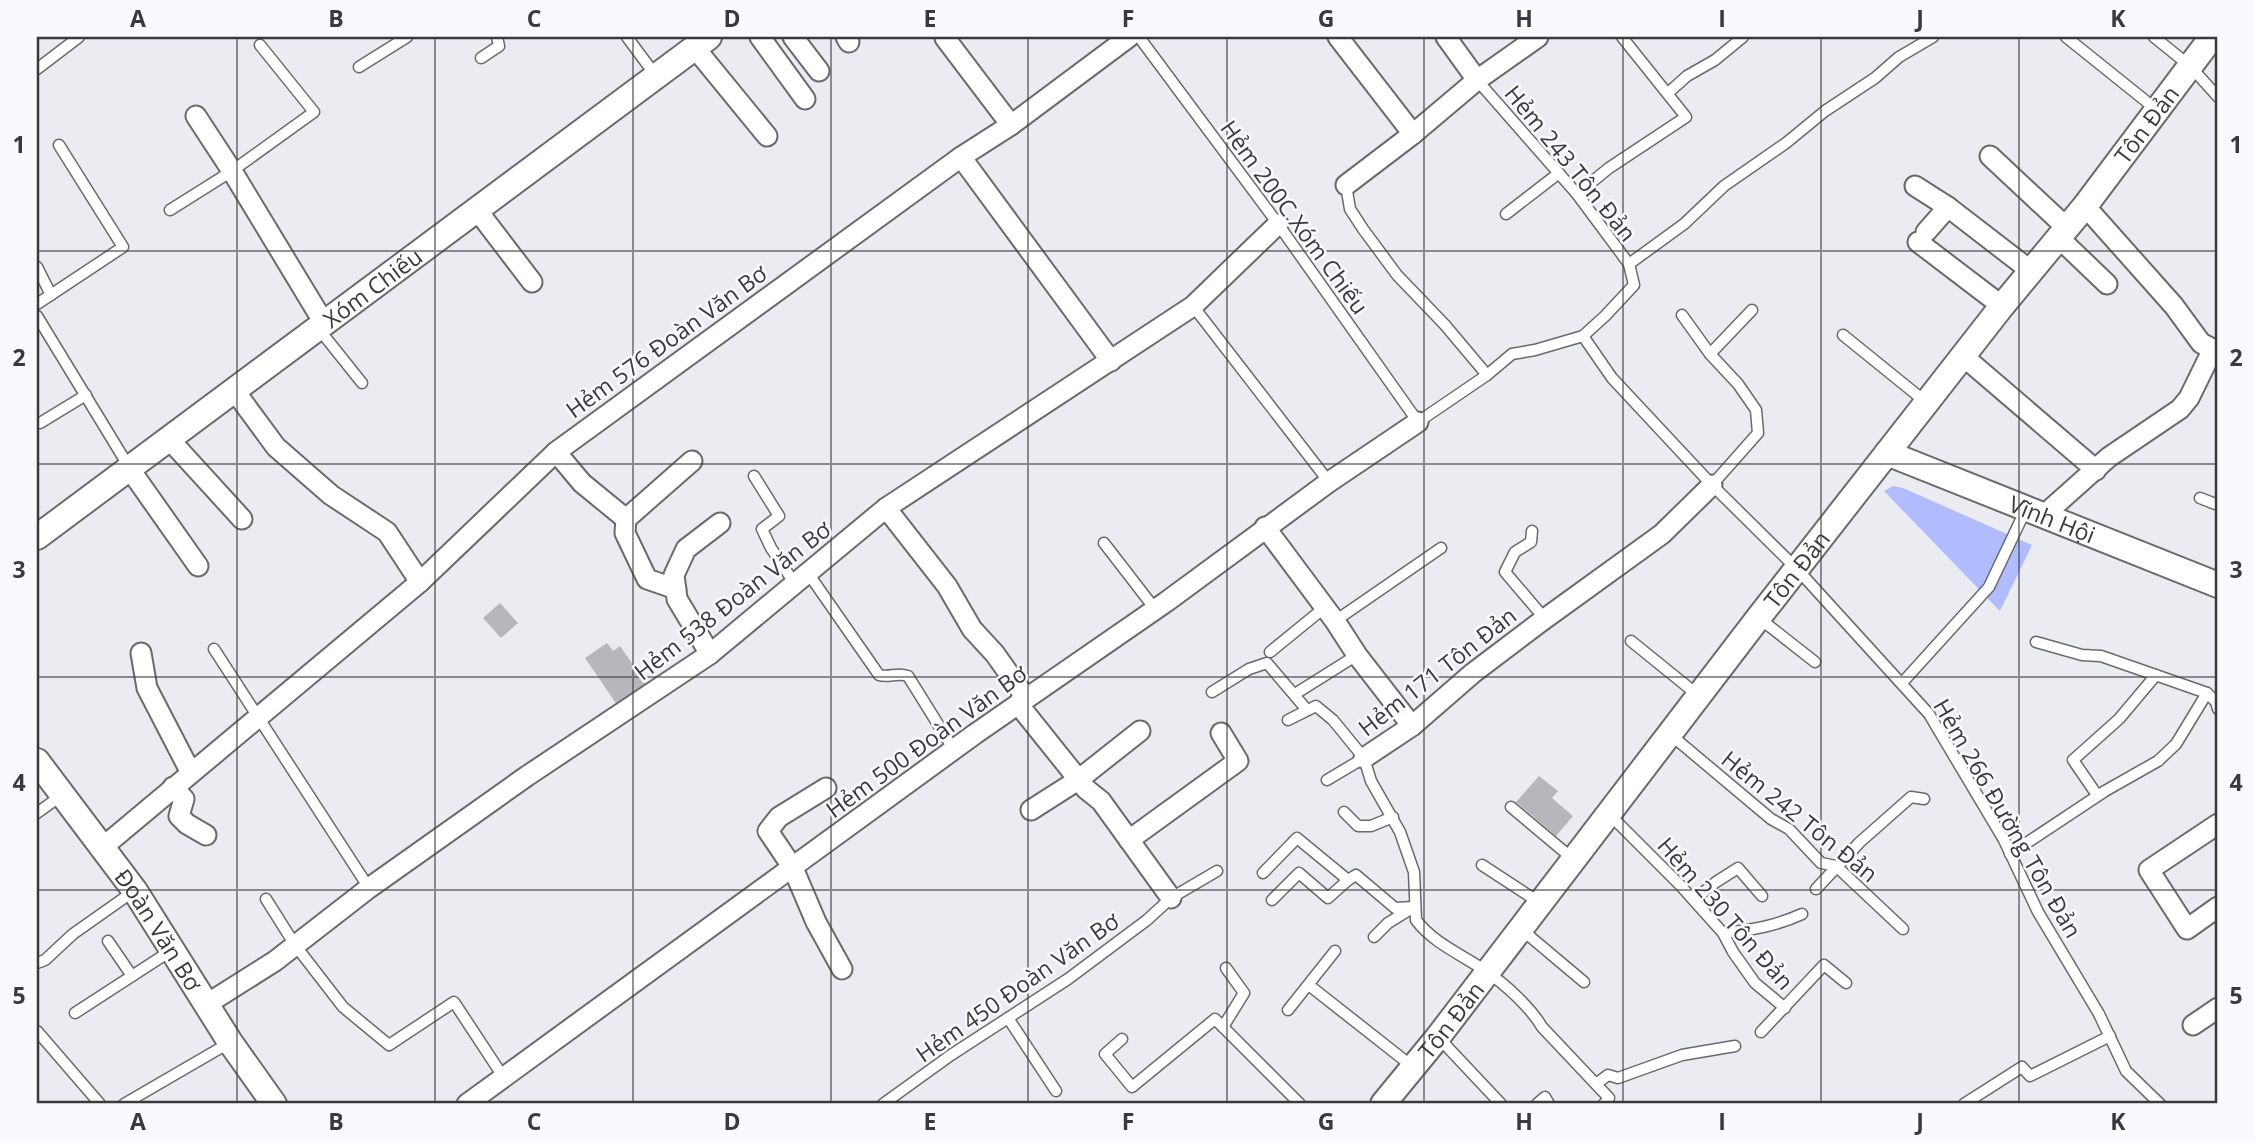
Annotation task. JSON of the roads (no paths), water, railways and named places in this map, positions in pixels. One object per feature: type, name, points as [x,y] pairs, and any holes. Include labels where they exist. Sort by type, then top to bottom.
[{"type":"street","points":[[760,37],[805,99]]},
{"type":"street","points":[[793,37],[819,71]]},
{"type":"street","name":"Hẻm 576 Đoàn Văn Bơ","points":[[103,847],[420,582],[556,452],[961,156],[1011,125],[1129,37]]},
{"type":"street","points":[[1338,37],[1413,134]]},
{"type":"street","points":[[1446,37],[1477,80]]},
{"type":"street","name":"Tôn Đản","points":[[1383,1104],[1438,1037],[1887,453],[2002,306],[2085,206],[2213,37]]},
{"type":"street","points":[[945,38],[1011,125]]},
{"type":"street","points":[[1346,184],[1533,38]]},
{"type":"street","name":"Xóm Chiếu","points":[[37,537],[702,42]]},
{"type":"street","points":[[702,42],[767,136]]},
{"type":"street","points":[[196,116],[232,171],[321,325]]},
{"type":"street","points":[[961,156],[1111,361]]},
{"type":"street","points":[[1990,156],[2107,284]]},
{"type":"street","points":[[1915,186],[1948,207],[2031,271]]},
{"type":"street","points":[[2035,512],[2096,470],[2136,437],[2180,409],[2217,348],[2201,343],[2174,306],[2085,206]]},
{"type":"street","points":[[1948,207],[1922,237],[2002,306]]},
{"type":"street","points":[[477,209],[533,282]]},
{"type":"street","name":"Hẻm 538 Đoàn Văn Bơ","points":[[207,1004],[295,945],[369,888],[527,776],[710,654],[887,509],[1193,306],[1278,224]]},
{"type":"street","points":[[1963,356],[2096,470]]},
{"type":"street","points":[[234,390],[276,447],[331,495],[387,532],[420,582]]},
{"type":"street","name":"Hẻm 500 Đoàn Văn Bơ","points":[[467,1104],[1022,701],[1155,610],[1329,481],[1418,422]]},
{"type":"street","points":[[169,439],[242,519]]},
{"type":"street","points":[[556,452],[582,483],[626,519]]},
{"type":"street","name":"Vĩnh Hội","points":[[1887,453],[2218,585]]},
{"type":"street","points":[[676,589],[647,579],[625,533],[626,519],[692,461]]},
{"type":"street","points":[[130,468],[198,566]]},
{"type":"street","name":"Hẻm 171 Tôn Đản","points":[[1364,758],[1412,726],[1473,673],[1662,534],[1712,485]]},
{"type":"street","points":[[887,509],[947,586],[972,629],[995,654],[1022,701],[1078,780],[1101,801],[1171,898]]},
{"type":"street","points":[[710,654],[677,599],[674,575],[687,549],[720,523]]},
{"type":"street","points":[[1265,527],[1412,726]]},
{"type":"street","points":[[141,653],[148,688],[191,773]]},
{"type":"street","points":[[1031,810],[1078,780],[1140,731]]},
{"type":"street","points":[[1129,841],[1238,761],[1221,733]]},
{"type":"street","name":"Đoàn Văn Bơ","points":[[37,761],[135,891],[230,1042],[274,1104]]},
{"type":"street","points":[[173,787],[184,799],[179,816],[206,835]]},
{"type":"street","points":[[826,788],[779,817],[768,831],[793,867],[816,922],[842,969]]},
{"type":"street","points":[[2218,824],[2149,870],[2188,929],[2218,907]]},
{"type":"street","points":[[2193,1025],[2218,1008]]},
{"type":"lane","points":[[37,69],[79,37]]},
{"type":"lane","points":[[359,67],[407,37]]},
{"type":"lane","points":[[481,58],[499,46],[497,37]]},
{"type":"lane","points":[[627,37],[656,76]]},
{"type":"lane","name":"Hẻm 200C Xóm Chiếu","points":[[1139,37],[1278,224],[1418,422]]},
{"type":"lane","points":[[1577,194],[1609,168],[1686,117],[1622,37]]},
{"type":"lane","points":[[1668,93],[1687,76],[1716,60],[1743,37]]},
{"type":"lane","points":[[1629,264],[1684,224],[1724,186],[1786,144],[1825,111],[1875,78],[1899,57],[1933,37]]},
{"type":"lane","points":[[2066,37],[2157,110]]},
{"type":"lane","points":[[2154,37],[2190,66],[2218,97]]},
{"type":"lane","points":[[170,210],[232,171],[314,112],[260,45]]},
{"type":"lane","name":"Hẻm 243 Tôn Đản","points":[[1418,422],[1512,354],[1583,336],[1634,285],[1629,264],[1577,194],[1477,80]]},
{"type":"lane","points":[[37,304],[123,247],[59,145]]},
{"type":"lane","points":[[1506,214],[1559,173]]},
{"type":"lane","points":[[1346,184],[1350,209],[1363,229],[1397,275],[1486,375]]},
{"type":"lane","points":[[37,267],[51,295]]},
{"type":"lane","points":[[1193,306],[1329,481]]},
{"type":"lane","points":[[1710,354],[1752,310]]},
{"type":"lane","points":[[1682,315],[1756,410],[1758,432],[1712,485]]},
{"type":"lane","points":[[37,316],[130,468]]},
{"type":"lane","points":[[321,325],[362,383]]},
{"type":"lane","points":[[1843,335],[1927,403]]},
{"type":"lane","points":[[1583,336],[1612,378],[1712,485],[1797,569]]},
{"type":"lane","points":[[37,423],[86,395]]},
{"type":"lane","points":[[754,476],[779,516],[762,529],[771,548],[802,578],[879,675],[885,677],[901,673],[908,676],[954,750]]},
{"type":"lane","points":[[2200,498],[2218,505]]},
{"type":"lane","points":[[1902,683],[1989,587],[2035,512]]},
{"type":"lane","points":[[1532,531],[1531,542],[1515,552],[1505,572],[1545,619]]},
{"type":"lane","points":[[1104,543],[1155,610]]},
{"type":"lane","points":[[1270,652],[1441,548]]},
{"type":"lane","name":"Hẻm 266 Đường Tôn Đản","points":[[1797,569],[1929,715],[2010,854],[2038,912],[2079,978],[2126,1071],[2160,1104]]},
{"type":"lane","points":[[1759,617],[1815,662]]},
{"type":"lane","points":[[1631,641],[1699,696]]},
{"type":"lane","points":[[2036,642],[2082,655],[2101,656],[2207,693],[2216,702],[2218,709]]},
{"type":"lane","points":[[214,649],[369,888]]},
{"type":"lane","points":[[1295,694],[1357,655]]},
{"type":"lane","points":[[1212,692],[1249,669],[1267,663],[1307,710]]},
{"type":"lane","points":[[2097,795],[2073,760],[2119,719],[2157,675]]},
{"type":"lane","points":[[2010,854],[2097,795],[2158,761],[2176,744],[2207,693]]},
{"type":"lane","points":[[1288,720],[1316,706],[1333,720],[1364,758],[1327,780]]},
{"type":"lane","name":"Hẻm 242 Tôn Đản","points":[[1670,734],[1771,820],[1789,829],[1821,863],[1836,866],[1903,929]]},
{"type":"lane","name":"Hẻm 171 Tôn Đản","points":[[1364,758],[1371,781],[1393,817],[1414,872],[1416,920],[1431,937],[1488,972],[1535,1015],[1542,1027],[1609,1098],[1604,1104]]},
{"type":"lane","points":[[37,813],[62,794]]},
{"type":"lane","points":[[1815,889],[1911,797],[1924,799]]},
{"type":"lane","points":[[1511,807],[1574,860]]},
{"type":"lane","points":[[1344,812],[1358,826],[1371,826],[1393,817]]},
{"type":"lane","name":"Hẻm 230 Tôn Đản","points":[[1609,814],[1723,933],[1755,983],[1785,1008]]},
{"type":"lane","points":[[1263,873],[1297,838],[1348,880]]},
{"type":"lane","points":[[1482,865],[1541,903]]},
{"type":"lane","points":[[1694,900],[1738,867],[1762,896]]},
{"type":"lane","name":"Hẻm 450 Đoàn Văn Bơ","points":[[883,1104],[951,1055],[1069,979],[1147,920],[1171,898],[1200,878],[1217,871]]},
{"type":"lane","points":[[1272,900],[1299,873],[1328,898],[1356,875],[1395,908],[1414,907]]},
{"type":"lane","points":[[37,963],[45,960],[73,934],[135,891]]},
{"type":"lane","points":[[266,899],[295,945],[343,1007],[389,1045],[454,1002],[503,1078]]},
{"type":"lane","points":[[1374,937],[1388,923],[1414,907]]},
{"type":"lane","points":[[1723,933],[1761,929],[1802,914]]},
{"type":"lane","points":[[1521,929],[1584,982]]},
{"type":"lane","points":[[108,941],[132,976]]},
{"type":"lane","points":[[75,1013],[173,949]]},
{"type":"lane","points":[[1289,1010],[1335,951]]},
{"type":"lane","points":[[1761,1032],[1824,965],[1846,983]]},
{"type":"lane","points":[[1223,1027],[1244,993],[1226,968]]},
{"type":"lane","points":[[1310,986],[1413,1067]]},
{"type":"lane","points":[[1008,1017],[1056,1091]]},
{"type":"lane","points":[[1122,1039],[1105,1054],[1132,1087],[1215,1019],[1300,1104]]},
{"type":"lane","points":[[37,1031],[100,1104]]},
{"type":"lane","points":[[1970,1102],[2022,1067],[2030,1076],[2110,1036]]},
{"type":"lane","points":[[1438,1037],[1501,1104]]},
{"type":"lane","points":[[124,1104],[230,1042]]},
{"type":"lane","points":[[1595,1084],[1608,1075],[1618,1078],[1682,1055],[1735,1046]]},
{"type":"lane","points":[[1537,1104],[1545,1097],[1549,1104]]}]
